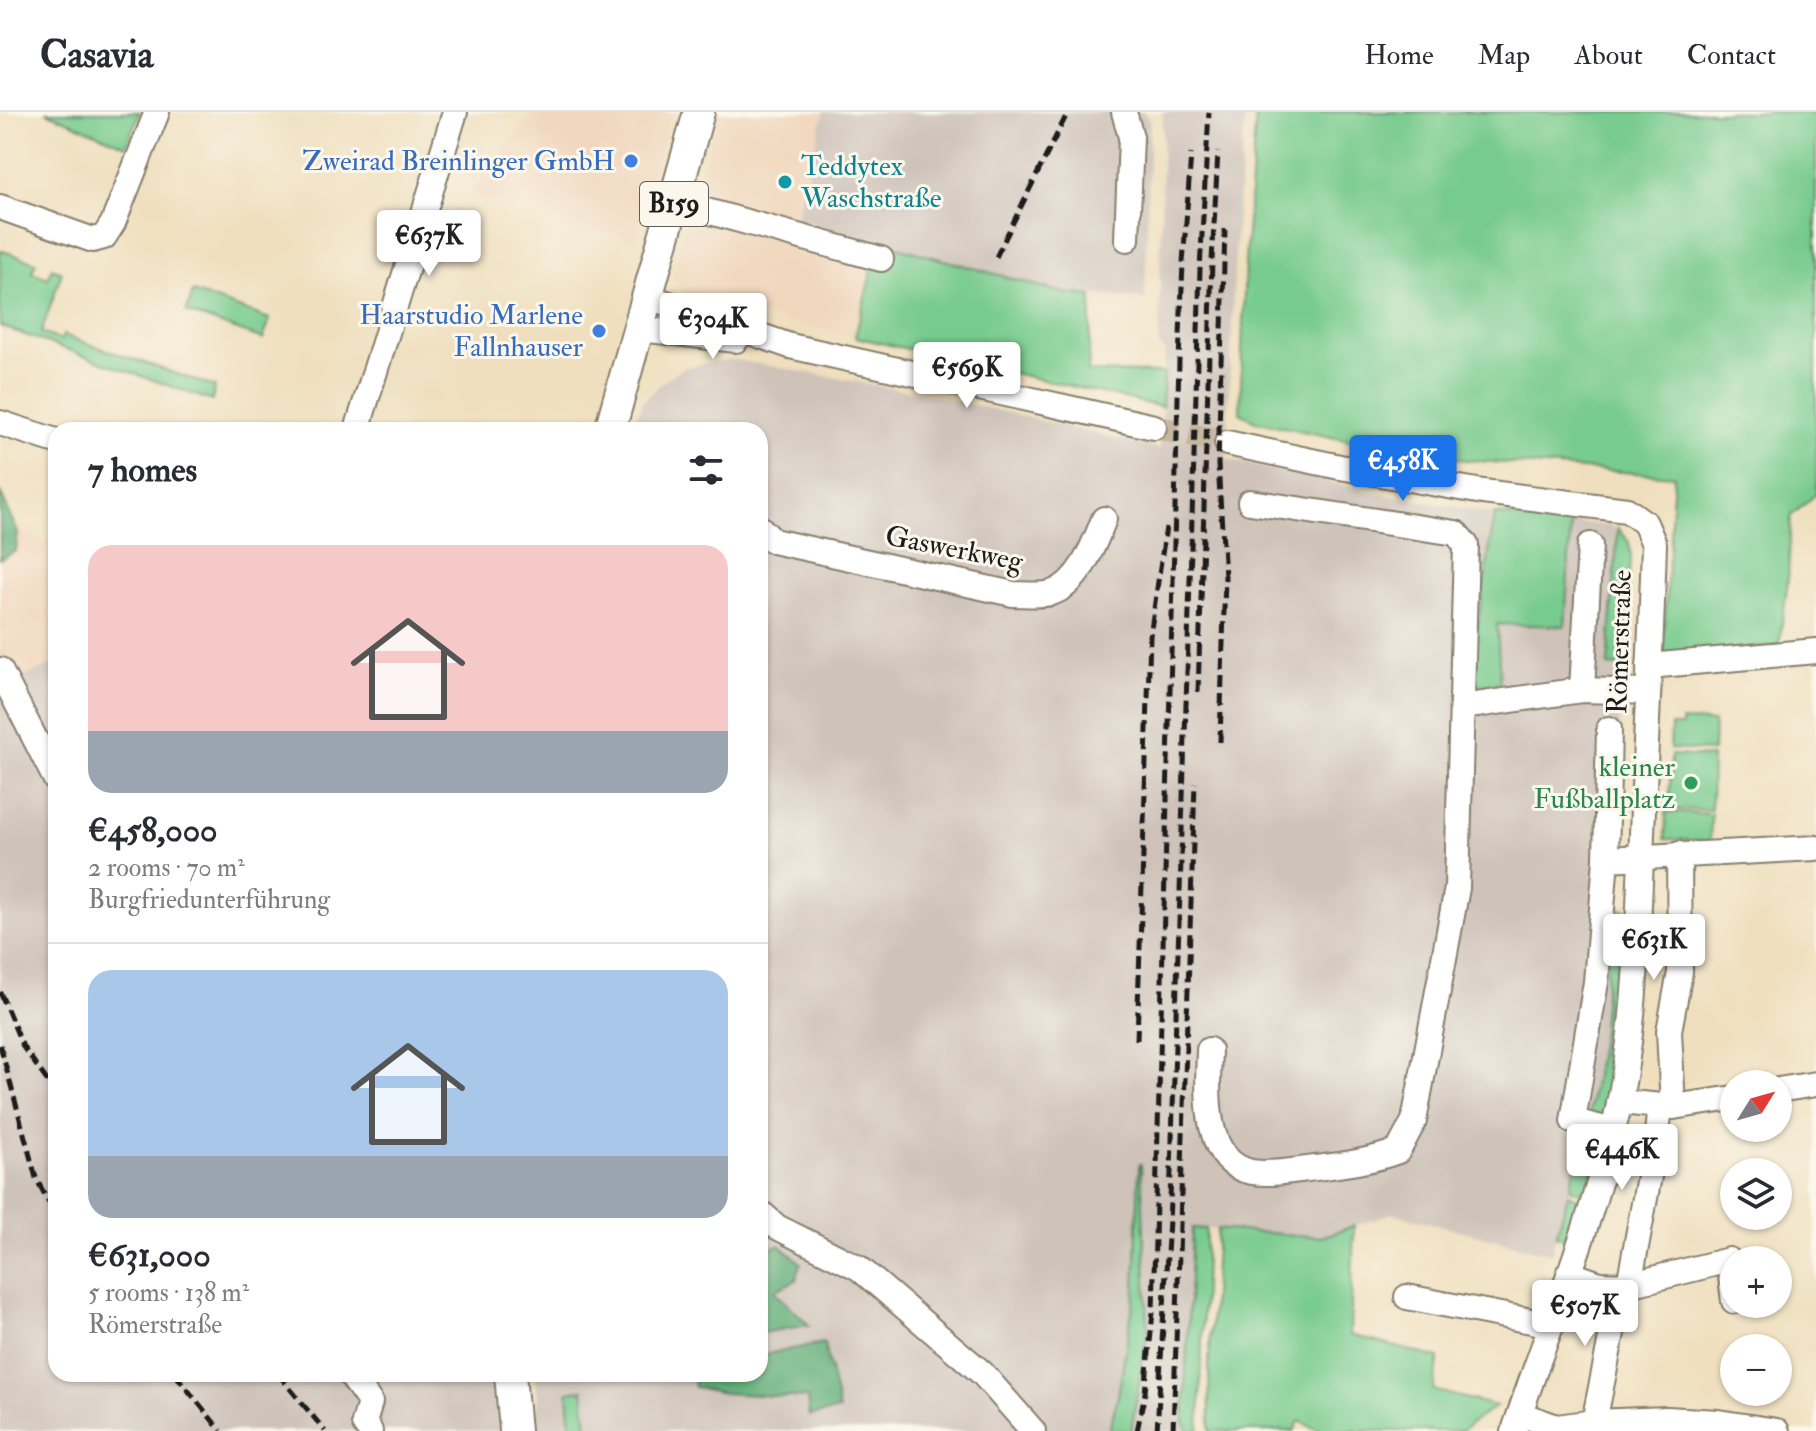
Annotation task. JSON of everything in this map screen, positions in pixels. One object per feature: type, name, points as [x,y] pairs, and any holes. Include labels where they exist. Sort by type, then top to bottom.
[{"type":"main road","name":"B159","points":[[612,422],[699,112]]},
{"type":"main road","points":[[511,1382],[515,1431]]},
{"type":"street","points":[[0,207],[93,240],[104,237],[113,223],[157,112]]},
{"type":"street","points":[[359,422],[455,112]]},
{"type":"street","points":[[1124,112],[1131,137],[1127,239]]},
{"type":"street","points":[[674,202],[881,259]]},
{"type":"street","points":[[649,297],[790,346]]},
{"type":"street","points":[[640,329],[790,346],[1154,427]]},
{"type":"street","points":[[0,423],[48,438]]},
{"type":"street","name":"Römerstraße","points":[[1227,443],[1468,490],[1627,510],[1645,523],[1654,544],[1639,935],[1619,1102],[1571,1274],[1517,1422]]},
{"type":"street","points":[[1209,1050],[1207,1102],[1211,1125],[1230,1162],[1250,1172],[1273,1173],[1371,1161],[1398,1151],[1414,1121],[1457,888],[1466,545],[1456,533],[1250,502]]},
{"type":"street","name":"Gaswerkweg","points":[[768,536],[773,541],[1013,594],[1049,594],[1062,588],[1079,571],[1104,519]]},
{"type":"street","points":[[1582,690],[1590,545]]},
{"type":"street","points":[[1649,666],[1816,651]]},
{"type":"street","points":[[0,670],[48,764]]},
{"type":"street","points":[[1462,707],[1582,690],[1648,692]]},
{"type":"street","points":[[1609,729],[1606,859],[1596,982],[1573,1121],[1613,1131]]},
{"type":"street","points":[[1606,859],[1816,848]]},
{"type":"street","points":[[1594,1422],[1657,1133],[1666,1107],[1669,1031],[1680,972],[1679,854]]},
{"type":"street","points":[[1792,1088],[1816,1084]]},
{"type":"street","points":[[1619,1102],[1666,1107],[1720,1100]]},
{"type":"street","points":[[768,1219],[777,1227],[859,1268],[982,1373],[1033,1431]]},
{"type":"street","points":[[1571,1274],[1600,1284],[1626,1284],[1720,1262]]},
{"type":"street","points":[[1407,1297],[1552,1325]]},
{"type":"street","points":[[356,1382],[370,1402],[364,1423],[370,1431]]},
{"type":"street","points":[[1517,1422],[1557,1427],[1667,1419],[1718,1422],[1777,1431]]},
{"type":"shaded area","points":[[534,112],[672,112],[636,241],[470,194]]},
{"type":"shaded area","points":[[717,112],[824,112],[796,219],[879,242],[855,337],[697,299],[677,284],[674,273],[686,223],[693,219],[752,234],[759,211],[703,197],[696,191]]},
{"type":"shaded area","points":[[824,112],[1143,112],[1150,121],[1145,299],[1064,293],[796,219]]},
{"type":"shaded area","points":[[1163,112],[1245,112],[1236,231],[1226,459],[1377,493],[1495,514],[1612,526],[1625,534],[1629,542],[1631,555],[1620,705],[1612,907],[1602,1031],[1585,1132],[1551,1254],[1393,1213],[1321,1237],[1192,1228],[1188,1431],[534,1431],[538,1398],[536,1382],[694,1382],[694,1387],[724,1393],[808,1398],[809,1416],[824,1343],[768,1354],[768,1332],[808,1325],[774,1290],[780,1246],[768,1250],[768,422],[634,422],[642,403],[660,384],[683,368],[731,359],[942,397],[1160,449],[1165,350],[1159,345]]},
{"type":"shaded area","points":[[18,532],[48,541],[48,667],[16,682],[0,649],[0,559],[16,551]]},
{"type":"shaded area","points":[[0,649],[16,681],[48,667],[48,1382],[493,1382],[499,1431],[0,1431]]},
{"type":"green space","points":[[46,112],[140,112],[126,146]]},
{"type":"green space","points":[[1256,112],[1816,112],[1816,494],[1791,516],[1788,581],[1779,645],[1662,658],[1674,476],[1465,460],[1397,451],[1255,421],[1240,413],[1245,261]]},
{"type":"green space","points":[[879,242],[1064,293],[1092,296],[1088,372],[1164,373],[1162,407],[855,337]]},
{"type":"green space","points":[[0,250],[36,262],[32,272],[48,278],[52,268],[62,272],[41,333],[61,340],[63,335],[215,387],[212,401],[0,326]]},
{"type":"green space","points":[[193,292],[270,319],[263,339],[186,312]]},
{"type":"green space","points":[[0,492],[18,532],[16,551],[0,559]]},
{"type":"green space","points":[[1495,514],[1571,522],[1565,626],[1497,624],[1500,682],[1468,688]]},
{"type":"green space","points":[[1618,528],[1629,542],[1631,555],[1623,667],[1608,666]]},
{"type":"green space","points":[[1682,721],[1714,722],[1713,751],[1670,749],[1671,726],[1682,726]]},
{"type":"green space","name":"kleiner Fußballplatz","points":[[1671,755],[1712,757],[1711,810],[1669,809]]},
{"type":"green space","points":[[1666,812],[1711,814],[1710,841],[1665,839]]},
{"type":"green space","points":[[1612,907],[1625,910],[1631,920],[1623,1016],[1608,1112],[1601,1115],[1589,1113],[1602,1031]]},
{"type":"green space","points":[[1585,1132],[1598,1138],[1600,1147],[1587,1191],[1582,1192],[1570,1188]]},
{"type":"green space","points":[[1139,1164],[1148,1328],[1131,1431],[1109,1431],[1135,1293]]},
{"type":"green space","points":[[1568,1194],[1585,1201],[1573,1238],[1567,1239],[1556,1236]]},
{"type":"green space","points":[[1354,1226],[1350,1335],[1439,1358],[1433,1390],[1496,1406],[1461,1431],[1320,1431],[1299,1421],[1294,1431],[1210,1431],[1209,1362],[1217,1229],[1321,1237]]},
{"type":"green space","points":[[1192,1228],[1206,1229],[1199,1431],[1188,1431],[1184,1421]]},
{"type":"green space","points":[[780,1245],[801,1263],[796,1280],[774,1291],[809,1325],[768,1332],[768,1249]]},
{"type":"green space","points":[[824,1343],[839,1410],[809,1416],[807,1398],[724,1393],[694,1387],[694,1382],[768,1382],[768,1354]]},
{"type":"green space","points":[[583,1390],[587,1431],[571,1431],[568,1392]]},
{"type":"tunnel","points":[[1154,427],[1227,443]]},
{"type":"railway","points":[[996,257],[1068,112]]},
{"type":"railway","points":[[1157,1431],[1170,1202],[1200,269],[1209,112]]},
{"type":"railway","points":[[1198,692],[1218,152]]},
{"type":"railway","points":[[1137,1431],[1145,1393],[1153,1312],[1179,361],[1191,154]]},
{"type":"railway","points":[[1220,742],[1225,577],[1218,464],[1225,229]]},
{"type":"railway","points":[[1137,1040],[1150,636],[1166,527]]},
{"type":"railway","points":[[1173,1431],[1195,783]]},
{"type":"railway","points":[[0,992],[23,1047],[48,1082]]},
{"type":"railway","points":[[0,1045],[36,1178],[48,1201]]},
{"type":"railway","points":[[181,1382],[221,1431]]},
{"type":"railway","points":[[285,1382],[325,1431]]},
{"type":"place","name":"Zweirad Breinlinger GmbH","points":[[631,161]]},
{"type":"place","name":"Teddytex Waschstraße","points":[[785,182]]},
{"type":"place","name":"Haarstudio Marlene Fallnhauser","points":[[599,331]]},
{"type":"place","name":"kleiner Fußballplatz","points":[[1691,783]]}]
